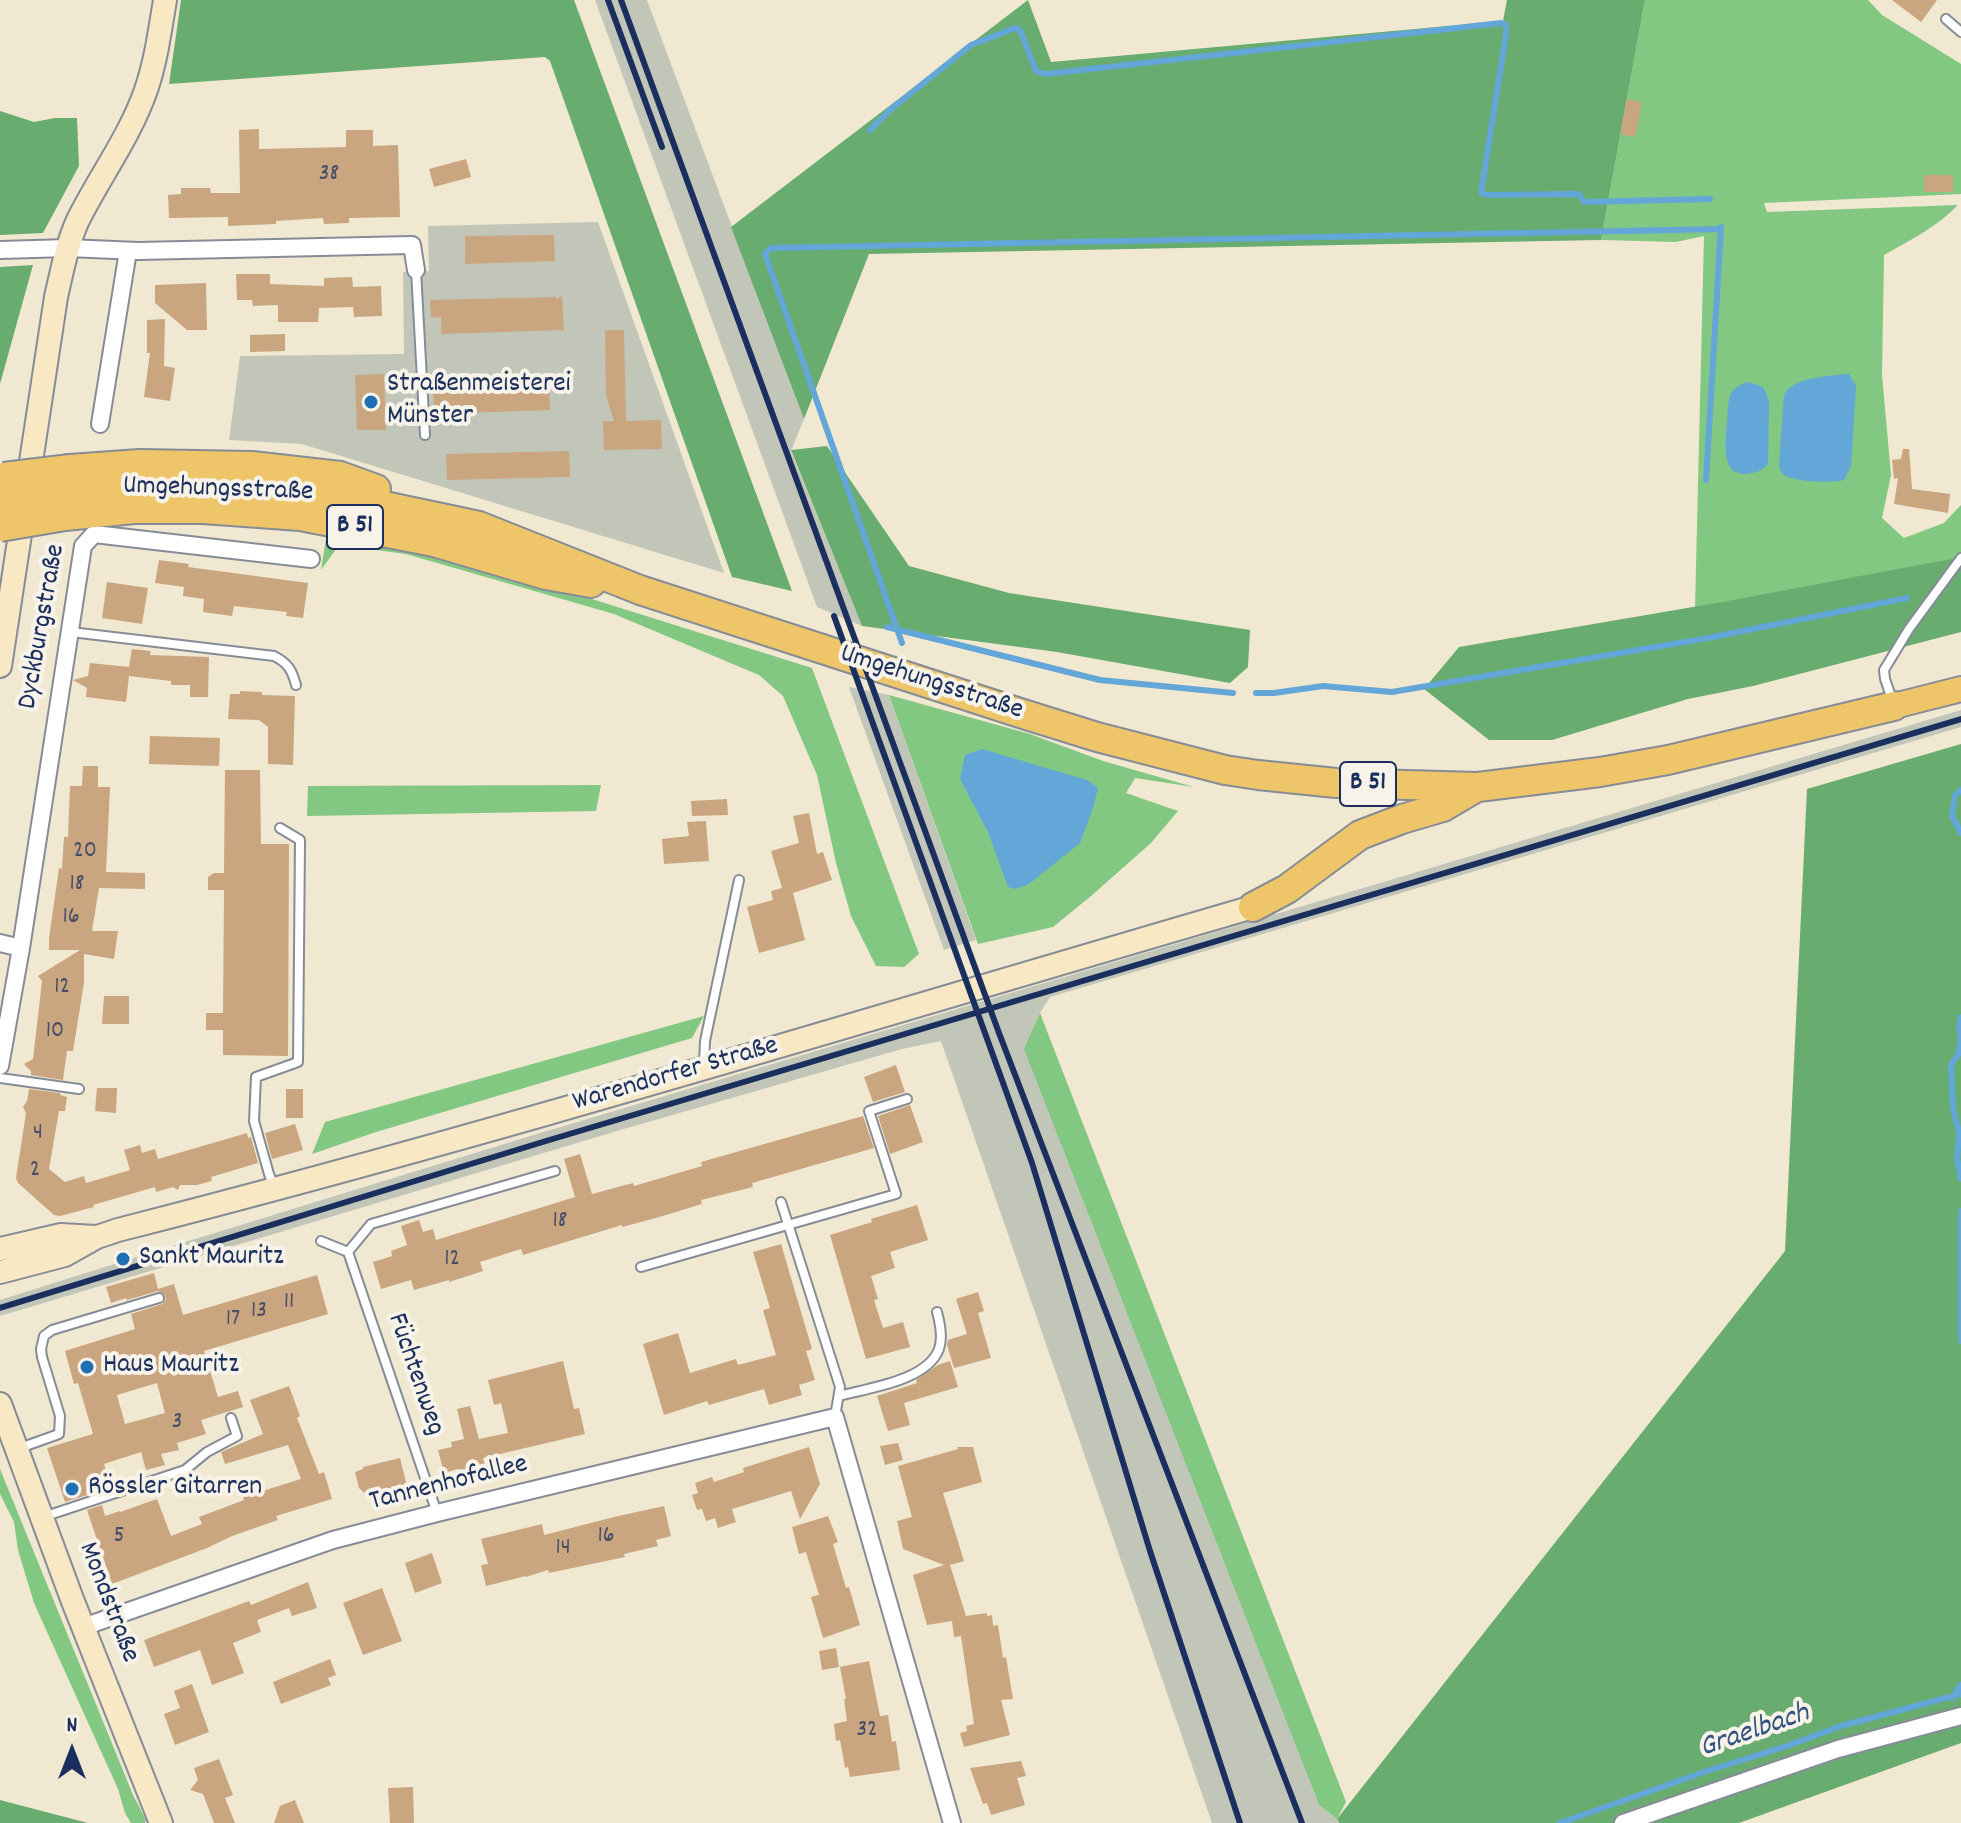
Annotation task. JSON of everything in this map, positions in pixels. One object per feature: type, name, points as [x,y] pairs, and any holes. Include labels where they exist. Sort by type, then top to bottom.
[{"type":"highway","name":"Umgehungsstraße","points":[[68,492],[140,464],[252,466],[340,476],[479,526],[640,590],[1097,737],[1225,770],[1258,775],[1336,783],[1478,787]]},
{"type":"highway","points":[[1,485],[68,492]]},
{"type":"highway","name":"Umgehungsstraße","points":[[68,492],[134,509],[203,509],[300,516],[434,542],[546,575],[640,590]]},
{"type":"highway","name":"B 51","points":[[0,527],[68,492]]},
{"type":"highway","name":"B 51","points":[[1478,787],[1668,760],[1894,706]]},
{"type":"highway","points":[[1253,907],[1287,889],[1360,835],[1443,807],[1478,787]]},
{"type":"main road","name":"Dyckburgstraße","points":[[0,666],[56,297],[68,248],[77,222],[127,133],[146,91],[165,0]]},
{"type":"main road","name":"B 51","points":[[1894,706],[1961,689]]},
{"type":"main road","name":"Warendorfer Straße","points":[[0,1272],[65,1255],[97,1237],[704,1069],[1253,907]]},
{"type":"main road","name":"Warendorfer Straße","points":[[0,1249],[61,1235],[97,1237]]},
{"type":"main road","name":"Mondstraße","points":[[0,1404],[83,1627],[161,1823]]},
{"type":"street","points":[[0,250],[68,248],[128,251],[412,245],[416,270]]},
{"type":"street","points":[[100,424],[128,251]]},
{"type":"street","name":"Dyckburgstraße","points":[[0,1066],[83,546],[94,534],[311,559]]},
{"type":"street","points":[[0,943],[21,948]]},
{"type":"street","points":[[835,1417],[952,1823]]},
{"type":"street","name":"Tannenhofallee","points":[[83,1627],[333,1540],[835,1417]]},
{"type":"street","points":[[1623,1823],[1838,1749],[1961,1716]]},
{"type":"lane","points":[[1946,19],[1961,32]]},
{"type":"lane","points":[[416,270],[425,435]]},
{"type":"lane","points":[[1894,706],[1884,670],[1895,649],[1961,558]]},
{"type":"lane","points":[[71,632],[274,656],[285,662],[292,671],[296,685]]},
{"type":"lane","points":[[275,1190],[254,1121],[256,1077],[298,1062],[300,840],[280,828]]},
{"type":"lane","points":[[704,1069],[705,1041],[739,880]]},
{"type":"lane","points":[[0,1078],[79,1089]]},
{"type":"lane","points":[[641,1267],[896,1194],[869,1111],[907,1099]]},
{"type":"lane","points":[[321,1241],[348,1252],[371,1224],[555,1171]]},
{"type":"lane","points":[[781,1202],[840,1387],[835,1417]]},
{"type":"lane","name":"Füchtenweg","points":[[348,1252],[437,1513]]},
{"type":"lane","points":[[16,1449],[59,1434],[60,1416],[42,1357],[44,1336],[52,1330],[159,1298]]},
{"type":"lane","points":[[839,1396],[910,1377],[927,1366],[939,1349],[941,1327],[937,1312]]},
{"type":"lane","points":[[42,1517],[185,1470],[207,1452],[237,1436],[231,1418]]},
{"type":"shaded area","points":[[595,0],[647,0],[804,419],[791,451],[862,626],[817,607]]},
{"type":"shaded area","name":"Straßenmeisterei Münster","points":[[598,222],[724,573],[302,444],[229,440],[240,356],[404,354],[403,272],[429,271],[428,226]]},
{"type":"shaded area","points":[[849,687],[889,695],[976,940],[944,950]]},
{"type":"shaded area","points":[[1961,710],[1961,727],[1050,997],[1040,1013],[1026,1048],[1319,1805],[1338,1823],[1212,1823],[941,1041],[902,1049],[617,1131],[0,1316],[0,1300],[143,1255],[527,1137]]},
{"type":"green space","points":[[181,0],[574,0],[792,591],[732,577],[550,61],[545,57],[169,84]]},
{"type":"green space","points":[[1028,0],[1051,62],[1503,21],[1507,0],[1645,0],[1601,240],[869,254],[804,419],[731,227]]},
{"type":"green space","points":[[1645,0],[1868,0],[1882,15],[1961,64],[1961,194],[1764,203],[1767,212],[1958,205],[1932,227],[1884,255],[1882,375],[1891,475],[1882,518],[1904,538],[1944,523],[1961,505],[1961,557],[1695,609],[1704,236],[1676,242],[1601,240]]},
{"type":"green space","points":[[0,111],[34,122],[77,118],[79,166],[43,233],[0,235]]},
{"type":"green space","points":[[33,265],[0,384],[0,267]]},
{"type":"green space","points":[[827,446],[909,566],[1009,593],[1250,630],[1248,667],[1230,683],[1057,652],[862,626],[791,450]]},
{"type":"green space","points":[[327,532],[410,542],[812,668],[919,954],[904,967],[876,966],[851,916],[817,775],[783,696],[759,675],[614,614],[406,554],[339,545],[321,570]]},
{"type":"green space","points":[[1961,557],[1961,632],[1753,686],[1688,699],[1552,740],[1489,740],[1424,689],[1459,647]]},
{"type":"green space","points":[[889,695],[1030,734],[1103,761],[1194,787],[1135,778],[1126,793],[1178,811],[1151,843],[1053,927],[978,944]]},
{"type":"green space","points":[[1961,744],[1961,1743],[1739,1823],[1339,1823],[1337,1819],[1785,1251],[1807,789]]},
{"type":"green space","points":[[601,785],[596,811],[307,816],[308,786]]},
{"type":"green space","points":[[1040,1013],[1346,1802],[1337,1819],[1319,1805],[1024,1049]]},
{"type":"green space","points":[[704,1016],[692,1038],[312,1154],[325,1122]]},
{"type":"green space","points":[[0,1469],[145,1823],[131,1823],[125,1813],[118,1789],[34,1603],[18,1550],[14,1522],[0,1494]]},
{"type":"green space","points":[[0,1800],[88,1823],[0,1823]]},
{"type":"water","points":[[1849,374],[1856,386],[1851,466],[1844,480],[1814,481],[1784,475],[1779,464],[1784,395],[1802,381]]},
{"type":"water","points":[[1748,382],[1763,387],[1769,400],[1768,464],[1757,472],[1742,474],[1734,471],[1727,458],[1728,406],[1734,390]]},
{"type":"water","points":[[982,749],[1087,780],[1098,788],[1080,843],[1029,884],[1016,889],[1008,887],[988,832],[960,779],[965,755]]},
{"type":"building","points":[[1892,0],[1937,0],[1921,22]]},
{"type":"building","points":[[1627,99],[1642,102],[1635,137],[1620,134]]},
{"type":"building","points":[[259,129],[259,149],[346,147],[346,130],[373,130],[373,146],[398,145],[400,217],[349,218],[349,223],[324,224],[323,218],[228,226],[228,217],[169,218],[168,195],[181,194],[181,188],[210,188],[211,193],[240,193],[239,130]]},
{"type":"building","points":[[466,159],[471,177],[434,187],[429,169]]},
{"type":"building","points":[[1924,175],[1953,175],[1953,192],[1924,192]]},
{"type":"building","points":[[554,235],[555,261],[465,264],[465,236]]},
{"type":"building","points":[[236,274],[270,274],[270,284],[324,286],[324,278],[352,277],[353,287],[381,286],[382,316],[354,317],[353,307],[319,308],[318,322],[278,322],[278,305],[253,306],[252,300],[237,300]]},
{"type":"building","points":[[206,283],[207,330],[187,330],[155,303],[155,285]]},
{"type":"building","points":[[562,296],[564,330],[441,334],[441,317],[431,318],[430,300],[556,299]]},
{"type":"building","points":[[165,319],[164,366],[175,368],[170,401],[144,397],[150,353],[147,353],[147,320]]},
{"type":"building","points":[[605,330],[624,330],[626,421],[661,420],[662,449],[604,450],[603,421],[614,421],[606,395]]},
{"type":"building","points":[[285,334],[285,351],[250,352],[250,335]]},
{"type":"building","name":"Straßenmeisterei Münster","points":[[384,374],[386,430],[357,430],[355,375]]},
{"type":"building","points":[[526,377],[526,382],[549,381],[550,410],[434,414],[433,380]]},
{"type":"building","points":[[1903,449],[1909,449],[1912,489],[1950,494],[1948,513],[1894,504],[1898,478],[1894,479],[1892,460],[1901,459]]},
{"type":"building","points":[[569,451],[570,477],[447,480],[446,454]]},
{"type":"building","points":[[159,560],[189,564],[188,567],[308,583],[303,618],[286,616],[287,612],[234,606],[232,616],[203,612],[204,599],[183,596],[184,587],[155,583]]},
{"type":"building","points":[[107,582],[148,588],[142,624],[102,618]]},
{"type":"building","points":[[132,649],[151,651],[150,655],[209,657],[208,697],[190,697],[190,685],[171,685],[171,681],[129,676],[126,702],[86,697],[87,688],[73,680],[88,676],[90,663],[129,667]]},
{"type":"building","points":[[240,691],[295,696],[293,765],[268,764],[268,727],[259,720],[228,719],[230,694],[240,694]]},
{"type":"building","points":[[150,736],[220,738],[219,766],[149,764]]},
{"type":"building","points":[[83,766],[98,766],[98,787],[110,787],[106,872],[145,873],[145,889],[99,888],[92,931],[118,931],[114,959],[84,954],[84,983],[73,1051],[67,1051],[63,1080],[31,1075],[24,1064],[33,1059],[42,981],[38,976],[80,950],[49,950],[49,938],[59,868],[62,869],[64,837],[68,837],[70,786],[82,786]]},
{"type":"building","points":[[225,770],[260,770],[261,844],[289,844],[288,1056],[223,1055],[223,1030],[206,1030],[206,1013],[223,1013],[224,890],[208,890],[208,877],[214,873],[224,873]]},
{"type":"building","points":[[727,799],[728,815],[692,816],[691,801]]},
{"type":"building","points":[[809,813],[817,854],[823,852],[832,880],[793,893],[805,940],[759,953],[747,907],[773,900],[771,891],[782,888],[771,851],[799,843],[793,816]]},
{"type":"building","points":[[706,821],[709,861],[664,864],[662,839],[689,836],[687,822]]},
{"type":"building","points":[[104,996],[129,996],[129,1024],[102,1024]]},
{"type":"building","points":[[896,1065],[905,1092],[873,1102],[864,1077]]},
{"type":"building","points":[[97,1088],[117,1088],[116,1113],[95,1111]]},
{"type":"building","points":[[29,1089],[60,1093],[67,1097],[65,1111],[59,1111],[49,1169],[65,1182],[84,1176],[86,1183],[130,1170],[124,1150],[140,1145],[142,1153],[155,1149],[158,1159],[247,1133],[258,1163],[211,1177],[212,1181],[180,1185],[178,1190],[173,1187],[156,1192],[155,1187],[94,1207],[54,1215],[16,1178],[26,1113],[23,1107]]},
{"type":"building","points":[[286,1089],[303,1089],[303,1118],[286,1118]]},
{"type":"building","points":[[910,1105],[923,1142],[890,1154],[878,1116]]},
{"type":"building","points":[[863,1116],[874,1148],[752,1183],[753,1187],[701,1200],[702,1204],[656,1218],[523,1255],[521,1249],[480,1262],[483,1271],[449,1282],[414,1290],[411,1280],[381,1289],[373,1262],[392,1256],[391,1251],[407,1245],[401,1226],[419,1220],[423,1232],[433,1229],[436,1240],[575,1197],[564,1159],[580,1154],[592,1194],[633,1183],[634,1186],[702,1166],[701,1162]]},
{"type":"building","points":[[295,1124],[303,1150],[272,1159],[265,1133]]},
{"type":"building","points":[[917,1205],[928,1240],[890,1252],[895,1268],[871,1276],[878,1299],[874,1300],[883,1328],[903,1322],[910,1347],[866,1359],[830,1235]]},
{"type":"building","points":[[781,1244],[812,1349],[806,1351],[815,1380],[799,1385],[802,1395],[769,1405],[764,1389],[709,1405],[707,1401],[664,1415],[643,1344],[678,1333],[690,1373],[736,1359],[738,1365],[776,1355],[763,1310],[770,1308],[753,1252]]},
{"type":"building","points":[[154,1273],[158,1289],[174,1284],[183,1315],[317,1275],[328,1314],[204,1351],[218,1397],[238,1391],[243,1407],[201,1420],[206,1434],[177,1443],[179,1450],[161,1454],[165,1465],[146,1470],[141,1452],[104,1464],[110,1483],[96,1487],[97,1492],[65,1502],[47,1448],[93,1434],[65,1351],[135,1329],[131,1314],[162,1304],[166,1299],[158,1291],[111,1303],[106,1287]],"holes":[[[157,1383],[165,1413],[125,1424],[117,1395]]]},
{"type":"building","points":[[978,1292],[984,1311],[978,1313],[991,1358],[954,1368],[948,1340],[967,1334],[956,1299]]},
{"type":"building","points":[[563,1361],[574,1409],[579,1408],[585,1434],[483,1458],[485,1466],[444,1473],[438,1450],[452,1447],[451,1442],[464,1439],[457,1409],[470,1406],[479,1439],[508,1433],[501,1403],[494,1405],[488,1380]]},
{"type":"building","points":[[950,1361],[958,1387],[904,1403],[910,1425],[888,1431],[877,1396],[917,1383],[916,1380],[938,1365]]},
{"type":"building","points":[[289,1386],[300,1416],[297,1418],[319,1474],[324,1472],[332,1499],[276,1516],[278,1520],[112,1584],[87,1510],[102,1505],[105,1516],[157,1499],[171,1536],[202,1524],[199,1517],[244,1500],[243,1497],[301,1479],[288,1445],[225,1464],[221,1452],[263,1434],[250,1400]]},
{"type":"building","points":[[898,1443],[903,1460],[885,1465],[880,1446]]},
{"type":"building","points":[[809,1447],[820,1484],[800,1519],[791,1491],[732,1509],[736,1522],[718,1528],[715,1518],[706,1521],[702,1509],[697,1510],[692,1495],[698,1493],[695,1483],[712,1477],[714,1482],[744,1472],[743,1468]]},
{"type":"building","points":[[957,1447],[973,1447],[982,1482],[943,1493],[964,1561],[950,1565],[966,1616],[987,1613],[987,1616],[992,1615],[993,1626],[998,1625],[1013,1699],[1001,1700],[1010,1735],[964,1747],[960,1733],[967,1731],[966,1726],[974,1724],[961,1636],[954,1637],[952,1621],[927,1625],[913,1575],[944,1565],[903,1549],[897,1521],[912,1517],[898,1466]]},
{"type":"building","points":[[400,1458],[407,1486],[368,1496],[359,1488],[355,1472]]},
{"type":"building","points":[[664,1506],[671,1536],[656,1540],[658,1546],[624,1554],[625,1557],[549,1573],[548,1570],[486,1586],[481,1565],[488,1564],[481,1539],[542,1524],[544,1535]]},
{"type":"building","points":[[828,1516],[838,1542],[833,1544],[860,1625],[823,1638],[811,1597],[819,1595],[806,1552],[799,1554],[792,1527]]},
{"type":"building","points":[[432,1553],[442,1583],[415,1593],[405,1563]]},
{"type":"building","points":[[308,1582],[317,1608],[292,1616],[289,1608],[257,1620],[261,1632],[233,1643],[244,1673],[212,1685],[200,1650],[154,1667],[144,1640],[249,1601],[251,1605]]},
{"type":"building","points":[[382,1588],[402,1641],[363,1655],[343,1603]]},
{"type":"building","points":[[836,1648],[839,1667],[822,1670],[819,1651]]},
{"type":"building","points":[[330,1659],[336,1675],[328,1678],[331,1685],[281,1704],[273,1682]]},
{"type":"building","points":[[869,1661],[880,1716],[888,1715],[900,1770],[850,1777],[848,1767],[845,1768],[840,1740],[836,1741],[834,1724],[847,1721],[840,1667]]},
{"type":"building","points":[[192,1684],[209,1732],[175,1745],[164,1714],[180,1708],[174,1691]]},
{"type":"building","points":[[219,1759],[233,1795],[225,1798],[235,1823],[214,1823],[203,1794],[190,1790],[198,1780],[194,1768]]},
{"type":"building","points":[[1021,1761],[1026,1776],[1017,1778],[1025,1805],[991,1815],[987,1803],[983,1804],[970,1768]]},
{"type":"building","points":[[413,1787],[414,1823],[390,1823],[388,1788]]},
{"type":"building","points":[[295,1800],[304,1823],[274,1823],[280,1806]]},
{"type":"waterway","points":[[870,130],[890,110],[971,45],[1015,28],[1020,30],[1036,71],[1046,74],[1501,23],[1506,25],[1506,34],[1481,193],[1579,194],[1584,202],[1710,199]]},
{"type":"waterway","points":[[1706,480],[1721,227]]},
{"type":"waterway","points":[[902,643],[765,254],[771,248],[1721,229]]},
{"type":"waterway","points":[[1256,693],[1323,686],[1392,692],[1708,638],[1907,598]]},
{"type":"waterway","points":[[887,627],[1100,680],[1233,693]]},
{"type":"waterway","name":"Graelbach","points":[[1961,790],[1955,795],[1952,816],[1961,833]]},
{"type":"waterway","name":"Graelbach","points":[[1961,1017],[1958,1055],[1951,1065],[1961,1179]]},
{"type":"waterway","name":"Graelbach","points":[[1961,1211],[1961,1341]]},
{"type":"waterway","name":"Graelbach","points":[[1952,1698],[1961,1685]]},
{"type":"waterway","name":"Graelbach","points":[[1560,1823],[1841,1726],[1961,1694]]},
{"type":"railway","points":[[608,0],[662,147]]},
{"type":"railway","points":[[621,0],[999,1033],[1302,1823]]},
{"type":"railway","points":[[834,616],[1032,1163],[1150,1551],[1240,1823]]},
{"type":"railway","points":[[0,1308],[546,1141],[1961,719]]},
{"type":"place","name":"Straßenmeisterei Münster","points":[[371,402]]},
{"type":"place","name":"Sankt Mauritz","points":[[123,1259]]},
{"type":"place","name":"Haus Mauritz","points":[[87,1367]]},
{"type":"place","name":"Rössler Gitarren","points":[[72,1489]]}]
